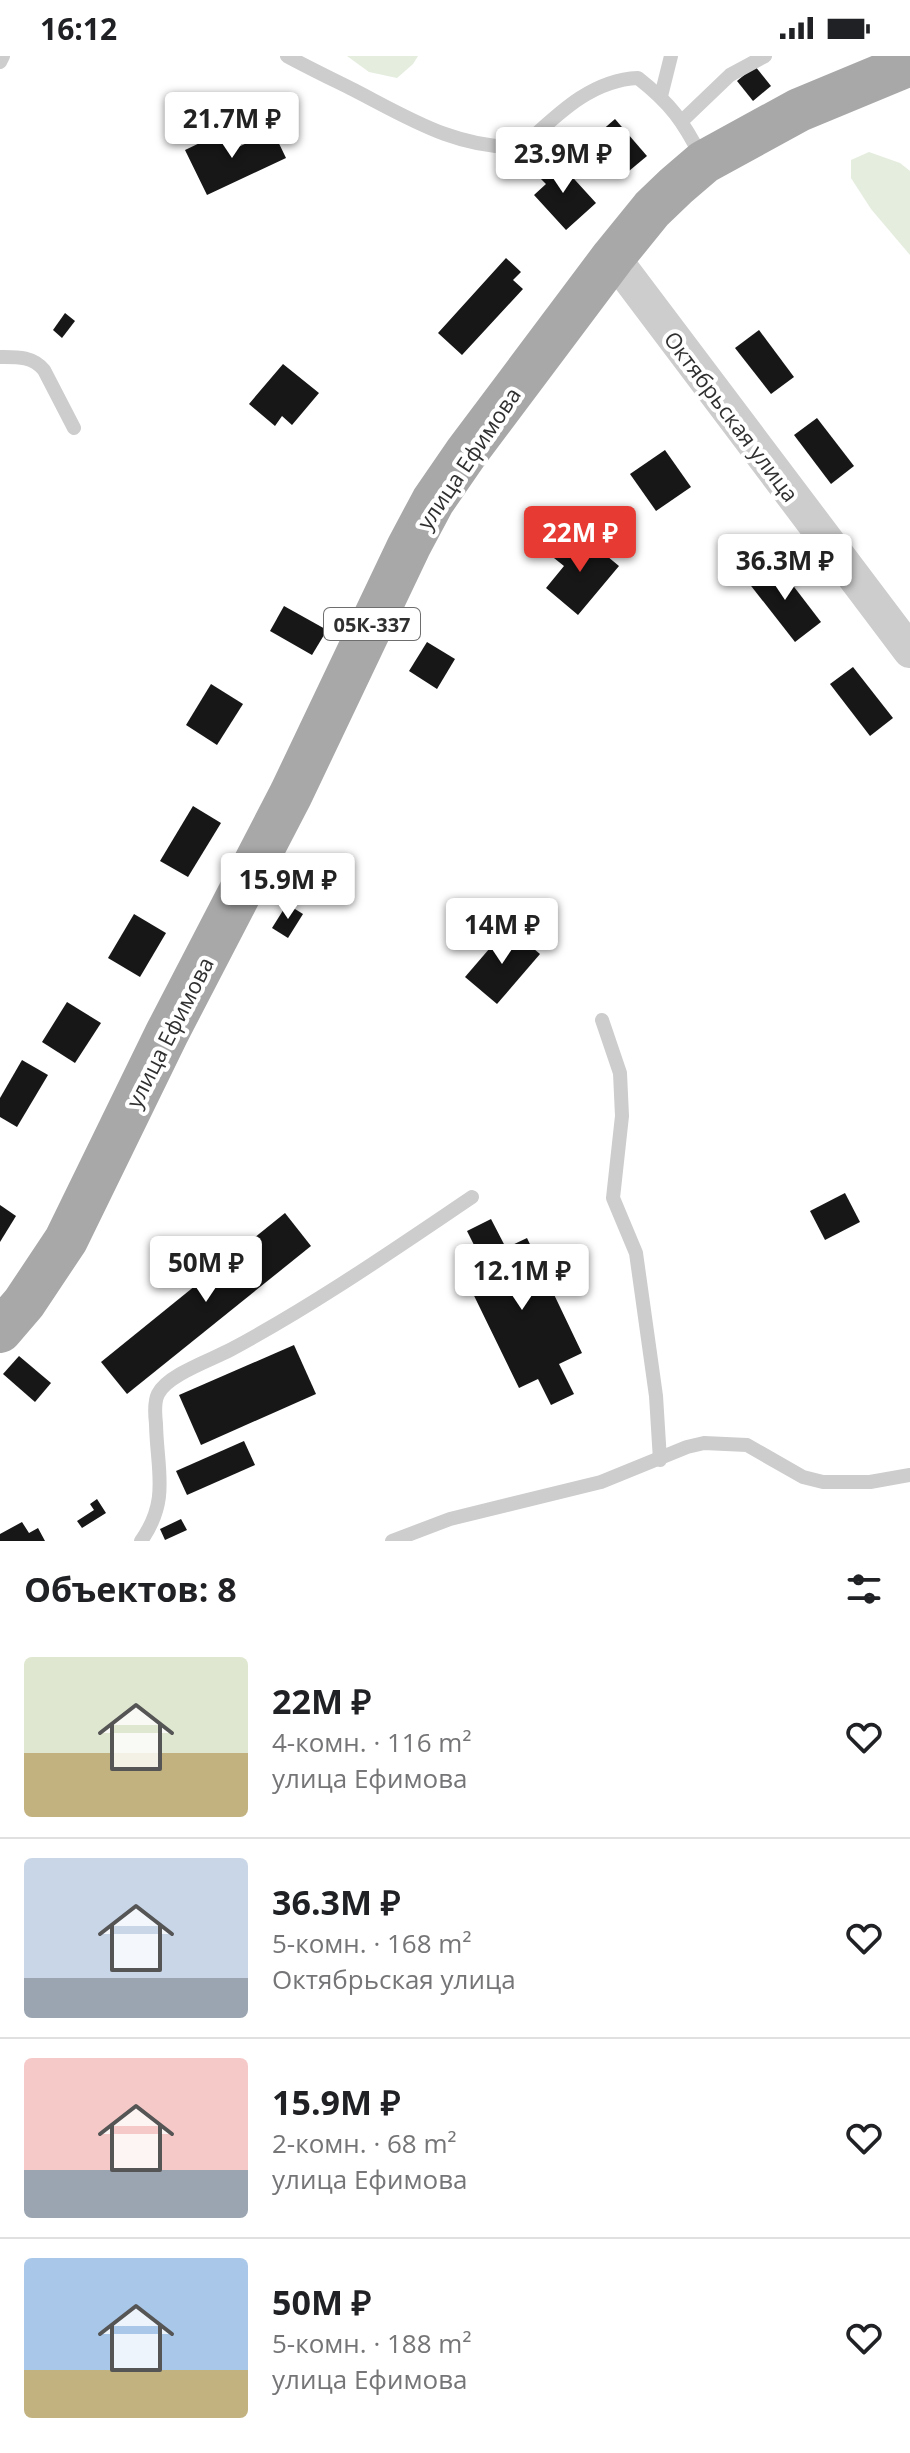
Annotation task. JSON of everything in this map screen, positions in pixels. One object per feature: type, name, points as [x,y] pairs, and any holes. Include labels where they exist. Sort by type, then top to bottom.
[{"type":"main road","name":"улица Ефимова","points":[[0,1331],[24,1303],[66,1240],[167,1033],[291,794],[433,501],[466,453],[652,209],[704,162],[799,110],[910,64]]},
{"type":"street","name":"Октябрьская улица","points":[[613,257],[910,651]]},
{"type":"lane","points":[[0,62],[3,56]]},
{"type":"lane","points":[[287,56],[404,118],[467,143],[498,148],[522,147],[563,108],[596,88],[619,79],[638,78],[661,96],[683,120],[704,162]]},
{"type":"lane","points":[[661,96],[671,56]]},
{"type":"lane","points":[[683,120],[730,75],[765,56]]},
{"type":"lane","points":[[0,357],[23,357],[37,362],[74,428]]},
{"type":"lane","points":[[602,1020],[620,1073],[622,1116],[613,1198],[636,1253],[656,1396],[660,1460]]},
{"type":"lane","points":[[141,1541],[152,1525],[159,1506],[155,1416],[157,1396],[165,1383],[329,1293],[472,1197]]},
{"type":"lane","points":[[392,1541],[450,1519],[580,1488],[704,1443],[747,1445],[803,1477],[823,1482],[870,1482],[910,1475]]},
{"type":"green space","points":[[347,56],[418,56],[397,78],[369,72]]},
{"type":"green space","points":[[869,152],[900,163],[910,171],[910,255],[871,209],[851,178],[851,160]]},
{"type":"building","points":[[755,66],[771,86],[753,101],[737,81]]},
{"type":"building","points":[[615,119],[647,156],[623,176],[592,139]]},
{"type":"building","points":[[225,131],[234,149],[273,131],[286,158],[207,195],[185,150]]},
{"type":"building","points":[[555,158],[596,203],[566,230],[534,195],[546,184],[537,175]]},
{"type":"building","points":[[506,258],[521,272],[513,280],[523,289],[462,355],[438,333]]},
{"type":"building","points":[[65,313],[75,321],[62,338],[53,330]]},
{"type":"building","points":[[759,330],[794,377],[771,394],[735,348]]},
{"type":"building","points":[[283,364],[319,393],[292,425],[282,416],[275,426],[249,404]]},
{"type":"building","points":[[817,418],[854,466],[831,484],[794,435]]},
{"type":"building","points":[[665,450],[691,487],[656,511],[630,474]]},
{"type":"building","points":[[584,537],[619,566],[578,615],[546,588],[564,566],[549,554],[560,541],[572,552]]},
{"type":"building","points":[[775,562],[821,622],[795,642],[748,582]]},
{"type":"building","points":[[284,606],[327,630],[312,655],[270,631]]},
{"type":"building","points":[[427,642],[455,659],[437,689],[409,671]]},
{"type":"building","points":[[853,667],[893,718],[870,736],[830,684]]},
{"type":"building","points":[[211,684],[243,704],[217,745],[186,725]]},
{"type":"building","points":[[193,806],[221,823],[188,877],[160,861]]},
{"type":"building","points":[[287,904],[303,914],[288,938],[272,928]]},
{"type":"building","points":[[134,914],[166,933],[140,977],[108,958]]},
{"type":"building","points":[[508,927],[540,954],[497,1004],[465,977]]},
{"type":"building","points":[[67,1002],[101,1023],[75,1063],[42,1042]]},
{"type":"building","points":[[22,1060],[48,1075],[17,1127],[0,1117],[0,1098]]},
{"type":"building","points":[[845,1193],[860,1222],[825,1240],[810,1211]]},
{"type":"building","points":[[0,1205],[16,1216],[0,1242]]},
{"type":"building","points":[[285,1213],[311,1246],[127,1394],[101,1362]]},
{"type":"building","points":[[491,1219],[506,1248],[527,1238],[582,1353],[559,1364],[574,1394],[551,1405],[538,1379],[519,1388],[461,1269],[481,1259],[467,1231]]},
{"type":"building","points":[[294,1345],[316,1394],[201,1445],[179,1395]]},
{"type":"building","points":[[19,1356],[51,1383],[35,1402],[3,1374]]},
{"type":"building","points":[[244,1441],[255,1465],[187,1495],[176,1471]]},
{"type":"building","points":[[97,1499],[106,1513],[82,1528],[77,1521],[94,1510],[90,1504]]},
{"type":"building","points":[[181,1519],[187,1530],[165,1540],[160,1529]]},
{"type":"building","points":[[22,1522],[29,1533],[38,1528],[45,1541],[0,1541],[0,1534]]}]
